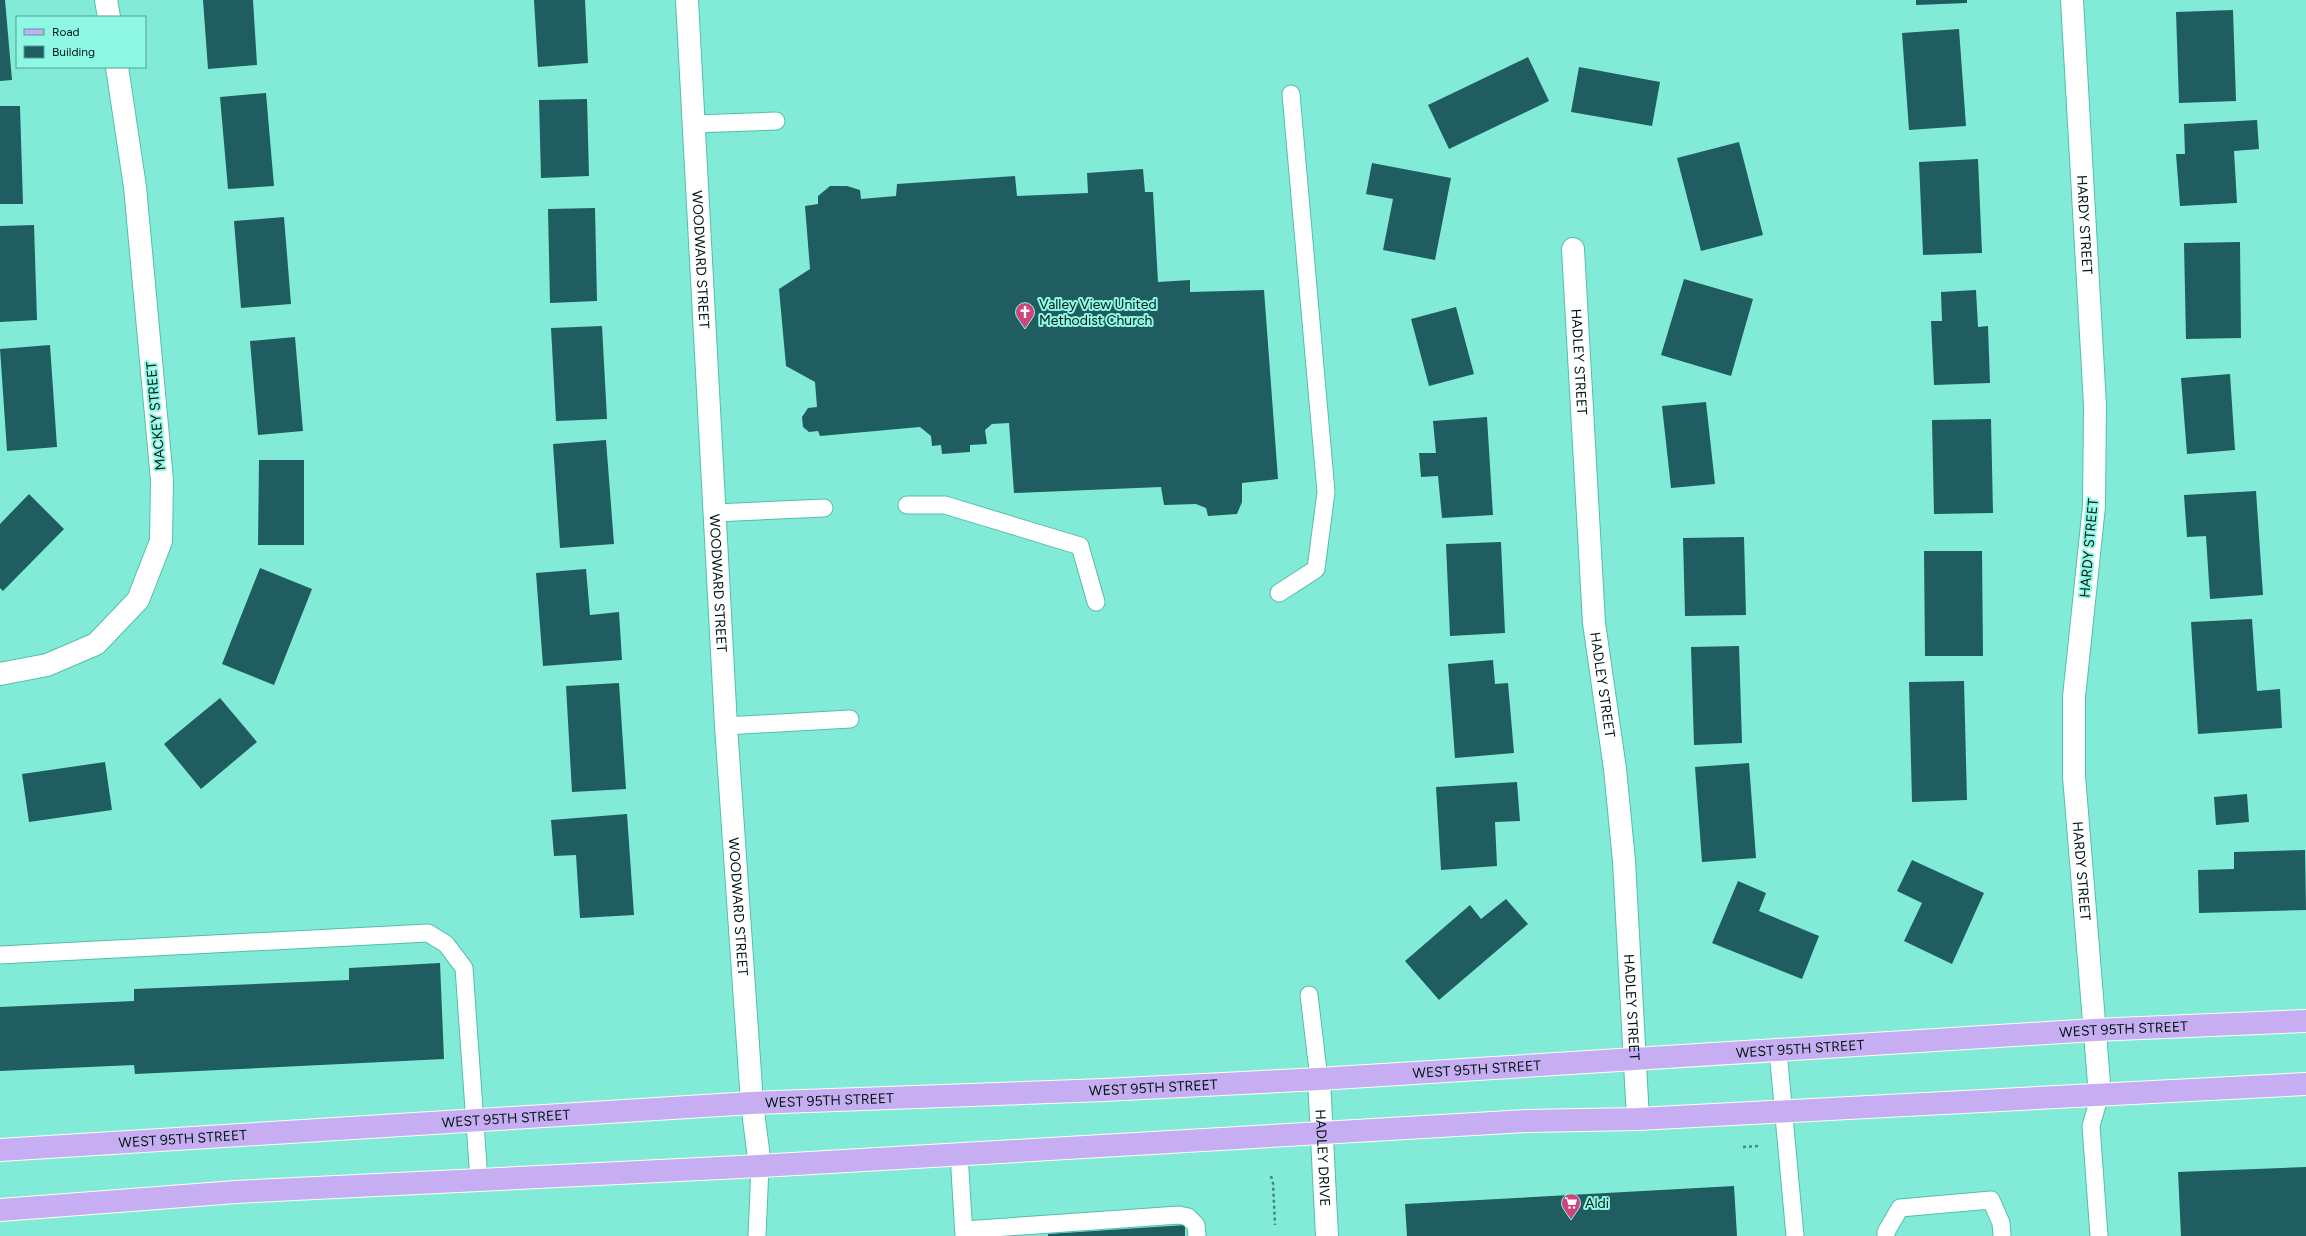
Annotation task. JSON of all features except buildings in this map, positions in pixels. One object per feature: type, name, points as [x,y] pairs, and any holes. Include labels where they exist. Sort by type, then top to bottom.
[{"type":"main road","name":"WEST 95TH STREET","points":[[0,1150],[752,1103],[1104,1090],[1319,1079],[2094,1030],[2306,1021]]},
{"type":"main road","points":[[0,1210],[236,1192],[760,1166],[1322,1135],[1527,1122],[1638,1119],[1785,1112],[2306,1084]]},
{"type":"street","points":[[106,0],[109,16]]},
{"type":"street","name":"WOODWARD STREET","points":[[687,0],[726,726],[752,1103],[760,1166]]},
{"type":"street","name":"HARDY STREET","points":[[2072,0],[2095,405],[2094,506],[2074,696],[2074,776],[2100,1095]]},
{"type":"street","name":"MACKEY STREET","points":[[0,674],[47,665],[96,644],[138,600],[160,541],[162,480],[135,187],[117,68]]},
{"type":"street","name":"HADLEY STREET","points":[[1573,249],[1594,623],[1615,769],[1624,861],[1638,1119]]},
{"type":"street","name":"HADLEY DRIVE","points":[[1319,1079],[1327,1236]]},
{"type":"lane","points":[[1279,593],[1316,569],[1326,492],[1291,94]]},
{"type":"lane","points":[[694,124],[776,121]]},
{"type":"lane","points":[[907,505],[945,505],[1080,546],[1096,602]]},
{"type":"lane","points":[[715,512],[824,508]]},
{"type":"lane","points":[[726,726],[850,719]]},
{"type":"lane","points":[[0,955],[428,933],[446,944],[464,968],[479,1180]]},
{"type":"lane","points":[[1309,995],[1319,1079]]},
{"type":"lane","points":[[1778,1051],[1785,1112],[1795,1236]]},
{"type":"lane","points":[[2099,1236],[2091,1126],[2100,1095]]},
{"type":"lane","points":[[959,1154],[964,1233],[1179,1215],[1188,1217],[1196,1225],[1197,1236]]},
{"type":"lane","points":[[757,1236],[760,1166]]},
{"type":"lane","points":[[1886,1236],[1886,1232],[1900,1208],[1991,1200],[2001,1223],[2002,1236]]},
{"type":"path","points":[[1271,1176],[1273,1183],[1275,1225]]},
{"type":"place","name":"Valley View United Methodist Church","points":[[1025,329]]},
{"type":"place","name":"Aldi","points":[[1571,1220]]}]
